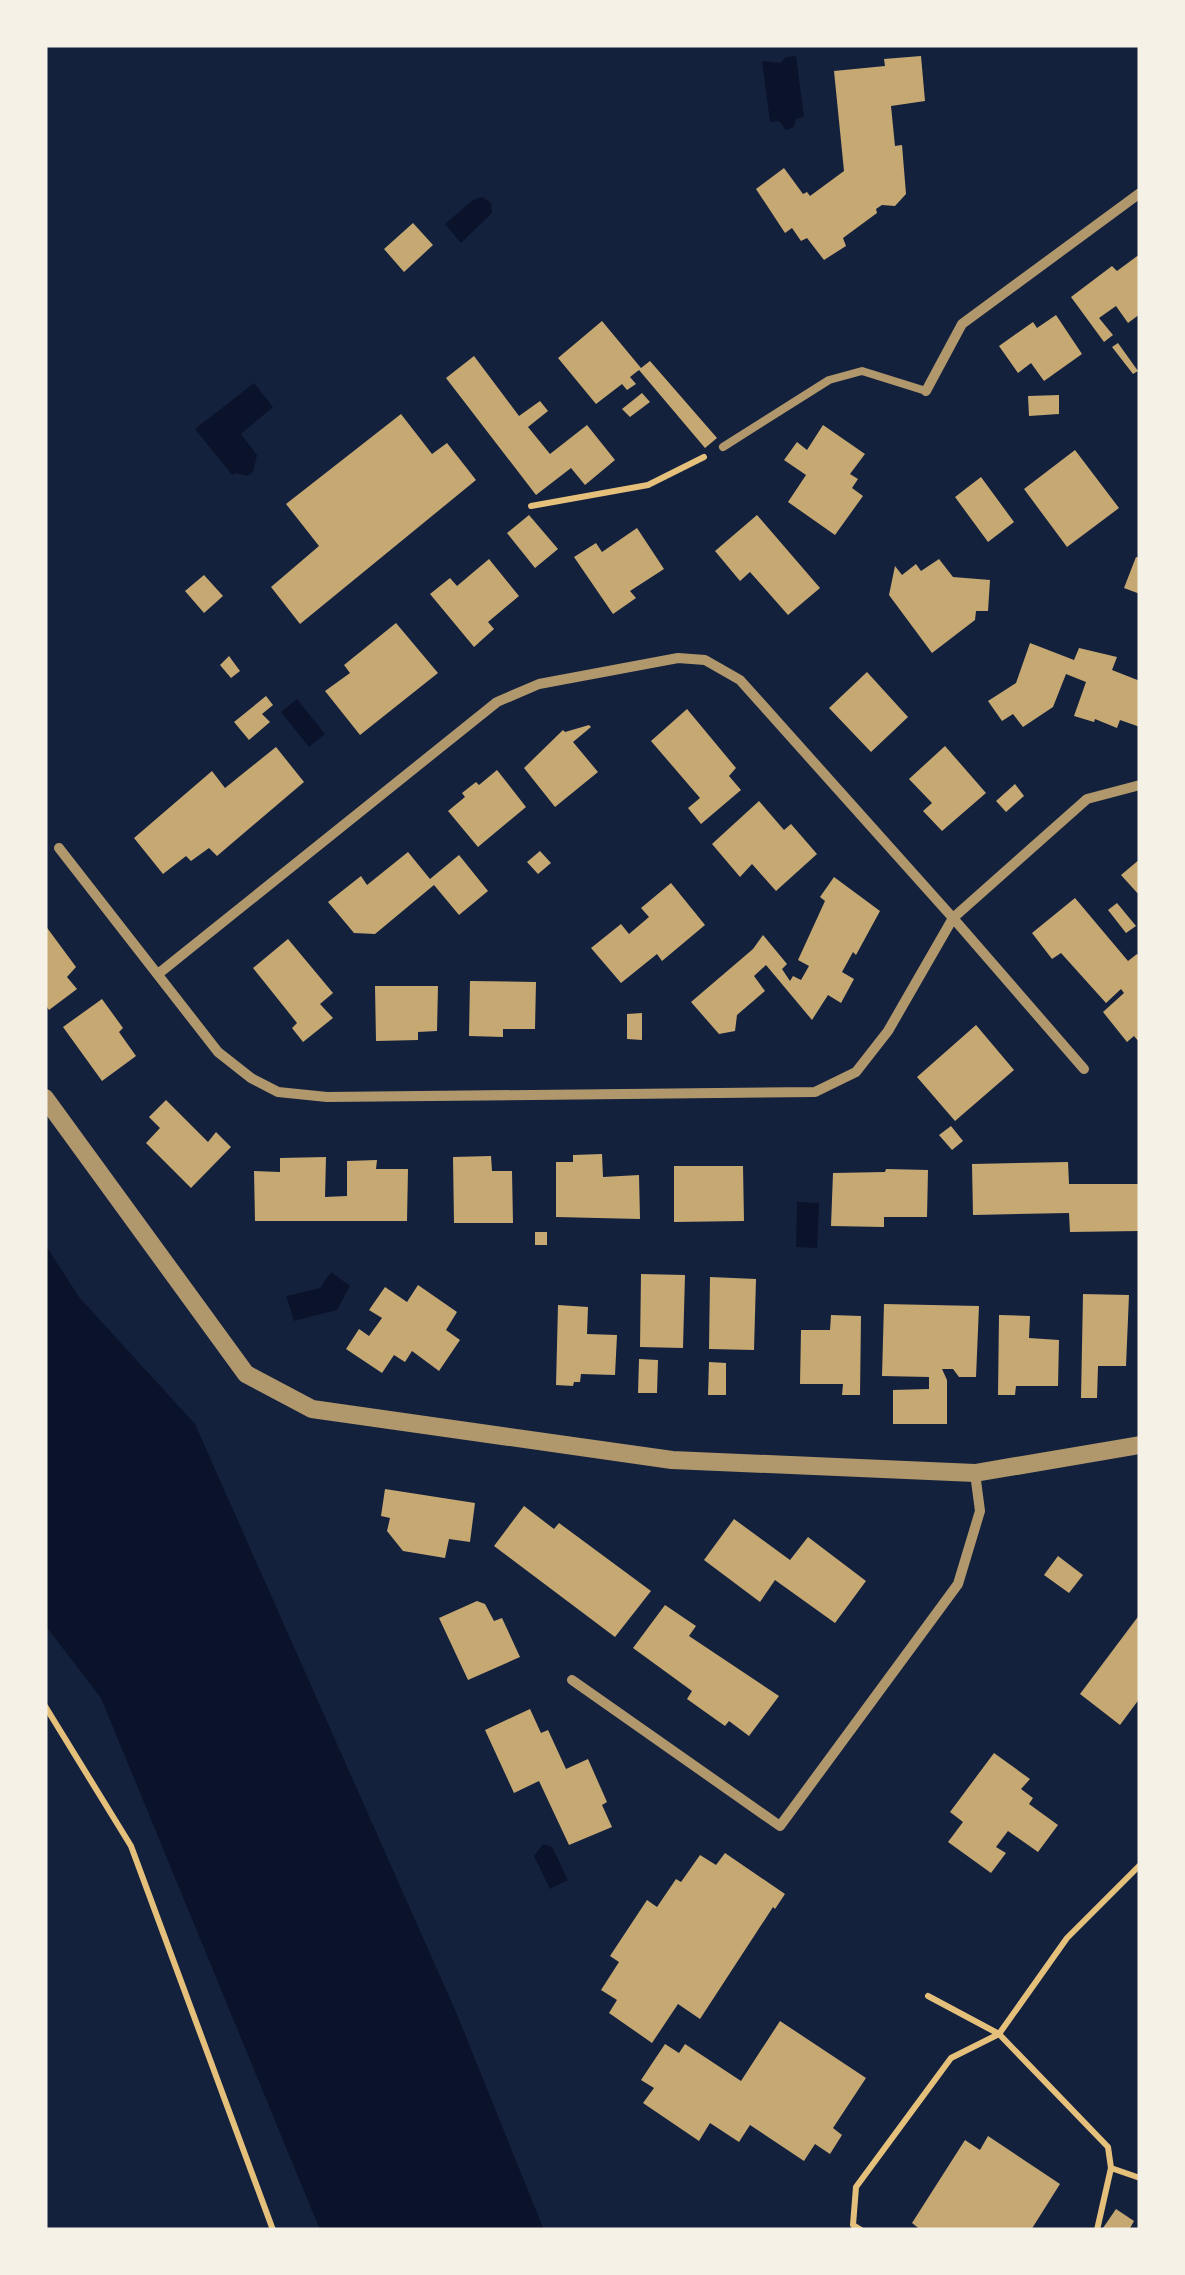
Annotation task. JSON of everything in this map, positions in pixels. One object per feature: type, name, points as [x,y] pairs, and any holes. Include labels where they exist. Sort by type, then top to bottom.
[{"type":"street","points":[[926,391],[962,324],[1140,193]]},
{"type":"street","points":[[158,974],[497,702],[539,684],[678,658],[705,660],[740,680],[1084,1069]]},
{"type":"street","points":[[59,848],[218,1052],[251,1078],[278,1092],[328,1097],[815,1092],[856,1072],[888,1031],[953,918],[1087,799],[1140,785]]},
{"type":"street","points":[[45,1098],[246,1374],[312,1410],[672,1460],[975,1473],[1140,1445]]},
{"type":"street","points":[[572,1680],[780,1826],[958,1584],[980,1511],[975,1473]]},
{"type":"lane","points":[[723,447],[829,380],[862,371],[926,391]]},
{"type":"path","points":[[531,506],[648,485],[723,447]]},
{"type":"path","points":[[45,1706],[131,1846],[273,2230]]},
{"type":"path","points":[[861,2230],[853,2225],[856,2186],[952,2058],[999,2034],[1067,1938],[1140,1865]]},
{"type":"path","points":[[928,1996],[999,2034],[1108,2147],[1111,2168],[1097,2230]]},
{"type":"path","points":[[1111,2168],[1140,2178]]},
{"type":"water","points":[[796,56],[804,117],[796,119],[794,127],[786,130],[779,121],[770,122],[762,61],[780,63],[786,57]]},
{"type":"water","points":[[482,197],[491,203],[492,213],[461,243],[445,224]]},
{"type":"water","points":[[254,383],[273,407],[241,434],[257,455],[253,472],[247,476],[232,475],[195,429]]},
{"type":"water","points":[[297,699],[325,734],[309,747],[281,712]]},
{"type":"water","points":[[797,1202],[819,1203],[817,1248],[796,1247]]},
{"type":"water","points":[[45,1244],[79,1297],[195,1424],[456,2012],[544,2230],[320,2230],[101,1698],[45,1625]]},
{"type":"water","points":[[331,1272],[350,1286],[337,1310],[294,1321],[286,1296],[320,1288]]},
{"type":"water","points":[[543,1844],[552,1847],[568,1880],[550,1889],[534,1856]]},
{"type":"building","points":[[921,56],[925,101],[891,106],[895,146],[902,145],[906,194],[895,206],[882,205],[876,209],[877,213],[843,238],[846,246],[824,260],[807,238],[801,241],[792,228],[785,233],[756,189],[784,168],[803,194],[807,192],[810,196],[844,171],[834,71],[885,66],[884,59]]},
{"type":"building","points":[[413,223],[433,245],[404,272],[384,249]]},
{"type":"building","points":[[1140,254],[1140,314],[1128,323],[1116,306],[1099,318],[1113,335],[1104,342],[1071,297],[1112,266],[1117,271]]},
{"type":"building","points":[[1056,315],[1082,354],[1044,381],[1031,363],[1018,373],[999,346],[1033,322],[1037,328]]},
{"type":"building","points":[[602,321],[641,368],[650,361],[717,438],[705,448],[639,370],[630,377],[636,384],[627,390],[622,384],[596,404],[558,358]]},
{"type":"building","points":[[1118,343],[1138,371],[1133,374],[1112,347]]},
{"type":"building","points":[[474,356],[519,416],[540,401],[548,411],[528,427],[550,454],[587,425],[615,460],[585,485],[571,468],[536,495],[446,378]]},
{"type":"building","points":[[642,393],[650,402],[630,417],[622,409]]},
{"type":"building","points":[[1059,395],[1059,414],[1029,416],[1028,396]]},
{"type":"building","points":[[401,414],[432,454],[447,443],[476,480],[300,624],[271,587],[319,546],[286,504]]},
{"type":"building","points":[[823,425],[865,454],[850,474],[858,479],[852,488],[863,496],[835,535],[788,502],[806,475],[784,460],[797,442],[807,450]]},
{"type":"building","points":[[1075,450],[1119,508],[1067,547],[1024,489]]},
{"type":"building","points":[[981,477],[1014,522],[988,542],[955,497]]},
{"type":"building","points":[[529,515],[558,549],[535,568],[507,533]]},
{"type":"building","points":[[757,515],[820,588],[788,615],[750,572],[740,581],[715,551]]},
{"type":"building","points":[[637,528],[664,569],[630,591],[636,598],[613,614],[574,557],[596,543],[602,552]]},
{"type":"building","points":[[1136,557],[1140,558],[1140,594],[1124,588]]},
{"type":"building","points":[[489,559],[519,596],[488,622],[494,629],[474,647],[430,594],[450,578],[457,586]]},
{"type":"building","points":[[939,559],[953,577],[990,580],[988,611],[976,611],[975,620],[932,653],[889,595],[895,566],[902,575],[916,564],[921,571]]},
{"type":"building","points":[[204,575],[223,596],[204,613],[185,591]]},
{"type":"building","points":[[396,623],[438,673],[360,735],[325,691],[350,673],[344,665]]},
{"type":"building","points":[[1030,643],[1074,660],[1079,648],[1117,657],[1112,670],[1140,681],[1140,727],[1120,720],[1117,728],[1074,716],[1086,682],[1066,674],[1053,707],[1023,727],[1013,714],[1002,721],[988,701],[1016,683]]},
{"type":"building","points":[[229,656],[240,671],[231,678],[220,665]]},
{"type":"building","points":[[867,672],[908,717],[871,752],[829,708]]},
{"type":"building","points":[[266,696],[273,705],[262,714],[270,722],[249,740],[234,722]]},
{"type":"building","points":[[687,709],[736,768],[729,776],[741,790],[701,824],[688,808],[700,798],[651,741]]},
{"type":"building","points":[[589,725],[573,742],[598,772],[555,807],[524,768],[563,730]]},
{"type":"building","points":[[945,746],[986,793],[942,831],[923,811],[932,803],[909,779]]},
{"type":"building","points":[[276,747],[304,782],[217,856],[209,848],[191,861],[186,856],[163,874],[134,838],[212,771],[225,788]]},
{"type":"building","points":[[497,770],[526,807],[478,847],[448,811],[465,797],[462,793]]},
{"type":"building","points":[[1015,784],[1024,796],[1006,812],[996,801]]},
{"type":"building","points":[[759,801],[784,830],[791,824],[817,854],[776,891],[752,864],[740,877],[712,844]]},
{"type":"building","points":[[540,851],[551,863],[538,874],[527,862]]},
{"type":"building","points":[[408,852],[430,879],[459,855],[488,891],[459,915],[434,885],[375,934],[354,933],[328,902],[361,876],[367,885]]},
{"type":"building","points":[[1140,859],[1140,896],[1121,875]]},
{"type":"building","points":[[834,877],[880,911],[842,972],[854,979],[841,1003],[828,995],[812,1020],[766,965],[754,976],[765,991],[737,1015],[735,1031],[719,1034],[691,1002],[753,949],[763,935],[787,964],[782,969],[790,981],[793,976],[801,980],[809,966],[798,960],[825,901],[820,897]]},
{"type":"building","points":[[671,883],[705,925],[662,961],[657,954],[621,983],[591,948],[621,924],[629,934],[649,917],[641,908]]},
{"type":"building","points":[[1075,898],[1128,961],[1137,954],[1140,958],[1140,1043],[1134,1036],[1127,1042],[1103,1012],[1124,993],[1121,989],[1106,1003],[1061,953],[1052,959],[1032,933]]},
{"type":"building","points":[[1117,903],[1136,926],[1126,933],[1108,910]]},
{"type":"building","points":[[45,925],[76,967],[67,977],[77,989],[49,1010],[45,1004]]},
{"type":"building","points":[[288,939],[333,993],[320,1004],[333,1018],[303,1042],[292,1028],[297,1023],[253,968]]},
{"type":"building","points":[[470,981],[536,982],[535,1029],[503,1029],[503,1037],[469,1036]]},
{"type":"building","points":[[375,986],[438,986],[437,1031],[418,1032],[418,1040],[376,1041]]},
{"type":"building","points":[[102,999],[123,1028],[119,1032],[136,1056],[102,1081],[63,1027]]},
{"type":"building","points":[[642,1013],[642,1040],[627,1039],[627,1014]]},
{"type":"building","points":[[976,1025],[1014,1070],[955,1121],[917,1077]]},
{"type":"building","points":[[166,1100],[208,1142],[216,1132],[231,1147],[191,1188],[146,1143],[160,1128],[149,1117]]},
{"type":"building","points":[[951,1126],[963,1141],[952,1150],[939,1135]]},
{"type":"building","points":[[602,1154],[603,1177],[639,1175],[640,1219],[556,1217],[556,1162],[573,1162],[573,1155]]},
{"type":"building","points":[[491,1156],[492,1171],[512,1171],[513,1223],[454,1223],[453,1157]]},
{"type":"building","points":[[326,1157],[325,1197],[347,1196],[347,1161],[377,1160],[376,1169],[408,1169],[407,1221],[255,1221],[254,1171],[280,1172],[280,1158]]},
{"type":"building","points":[[1068,1162],[1069,1184],[1140,1184],[1140,1231],[1070,1232],[1069,1213],[973,1215],[972,1164]]},
{"type":"building","points":[[674,1166],[743,1166],[744,1221],[674,1222]]},
{"type":"building","points":[[928,1170],[927,1217],[884,1217],[884,1227],[831,1226],[833,1173]]},
{"type":"building","points":[[535,1232],[547,1232],[547,1245],[535,1245]]},
{"type":"building","points":[[641,1274],[685,1275],[683,1348],[640,1347]]},
{"type":"building","points":[[710,1277],[756,1279],[754,1350],[709,1349]]},
{"type":"building","points":[[418,1285],[457,1312],[446,1330],[460,1340],[439,1371],[412,1351],[405,1362],[394,1355],[382,1373],[346,1349],[359,1329],[369,1336],[382,1318],[369,1310],[385,1287],[407,1302]]},
{"type":"building","points":[[1083,1294],[1129,1295],[1126,1366],[1098,1366],[1097,1398],[1081,1398]]},
{"type":"building","points":[[884,1304],[979,1306],[976,1377],[959,1377],[953,1369],[942,1369],[947,1380],[947,1424],[893,1424],[893,1390],[929,1389],[929,1377],[882,1376]]},
{"type":"building","points":[[558,1305],[588,1307],[587,1334],[617,1335],[615,1375],[581,1374],[580,1382],[573,1386],[556,1385]]},
{"type":"building","points":[[831,1315],[861,1316],[860,1395],[842,1395],[843,1384],[800,1384],[801,1330],[830,1330]]},
{"type":"building","points":[[999,1315],[1030,1316],[1029,1338],[1059,1340],[1058,1386],[1016,1386],[1015,1395],[998,1395]]},
{"type":"building","points":[[639,1359],[658,1360],[657,1393],[638,1393]]},
{"type":"building","points":[[709,1362],[726,1363],[726,1395],[708,1395]]},
{"type":"building","points":[[385,1489],[475,1503],[470,1542],[449,1539],[445,1558],[403,1551],[387,1531],[390,1518],[381,1516]]},
{"type":"building","points":[[524,1506],[554,1529],[559,1523],[651,1591],[615,1637],[494,1546]]},
{"type":"building","points":[[734,1519],[790,1560],[808,1537],[866,1581],[835,1623],[775,1580],[760,1602],[704,1560]]},
{"type":"building","points":[[1058,1556],[1083,1575],[1069,1593],[1044,1575]]},
{"type":"building","points":[[477,1601],[485,1604],[494,1621],[502,1618],[520,1657],[468,1680],[439,1618]]},
{"type":"building","points":[[665,1605],[696,1626],[689,1636],[779,1696],[749,1736],[729,1721],[725,1726],[687,1699],[692,1691],[633,1648]]},
{"type":"building","points":[[1140,1614],[1140,1698],[1120,1725],[1080,1694]]},
{"type":"building","points":[[530,1709],[541,1733],[548,1730],[566,1769],[588,1759],[607,1802],[602,1805],[612,1827],[569,1845],[539,1781],[514,1793],[485,1730]]},
{"type":"building","points":[[994,1753],[1030,1779],[1021,1789],[1033,1798],[1029,1804],[1058,1825],[1038,1852],[1008,1831],[996,1847],[1006,1853],[991,1873],[948,1842],[963,1822],[950,1812]]},
{"type":"building","points":[[725,1853],[785,1894],[700,2019],[678,2004],[652,2043],[609,2013],[617,2000],[601,1990],[619,1962],[610,1956],[647,1900],[657,1907],[676,1879],[681,1882],[700,1855],[716,1865]]},
{"type":"building","points":[[780,2021],[866,2078],[833,2128],[842,2135],[830,2154],[815,2144],[804,2161],[750,2125],[739,2142],[710,2123],[699,2141],[643,2103],[654,2088],[641,2080],[665,2044],[679,2053],[685,2044],[741,2081]]},
{"type":"building","points":[[988,2136],[1060,2184],[1031,2230],[921,2230],[912,2223],[965,2140],[980,2150]]},
{"type":"building","points":[[1116,2209],[1134,2221],[1129,2230],[1103,2228]]}]
